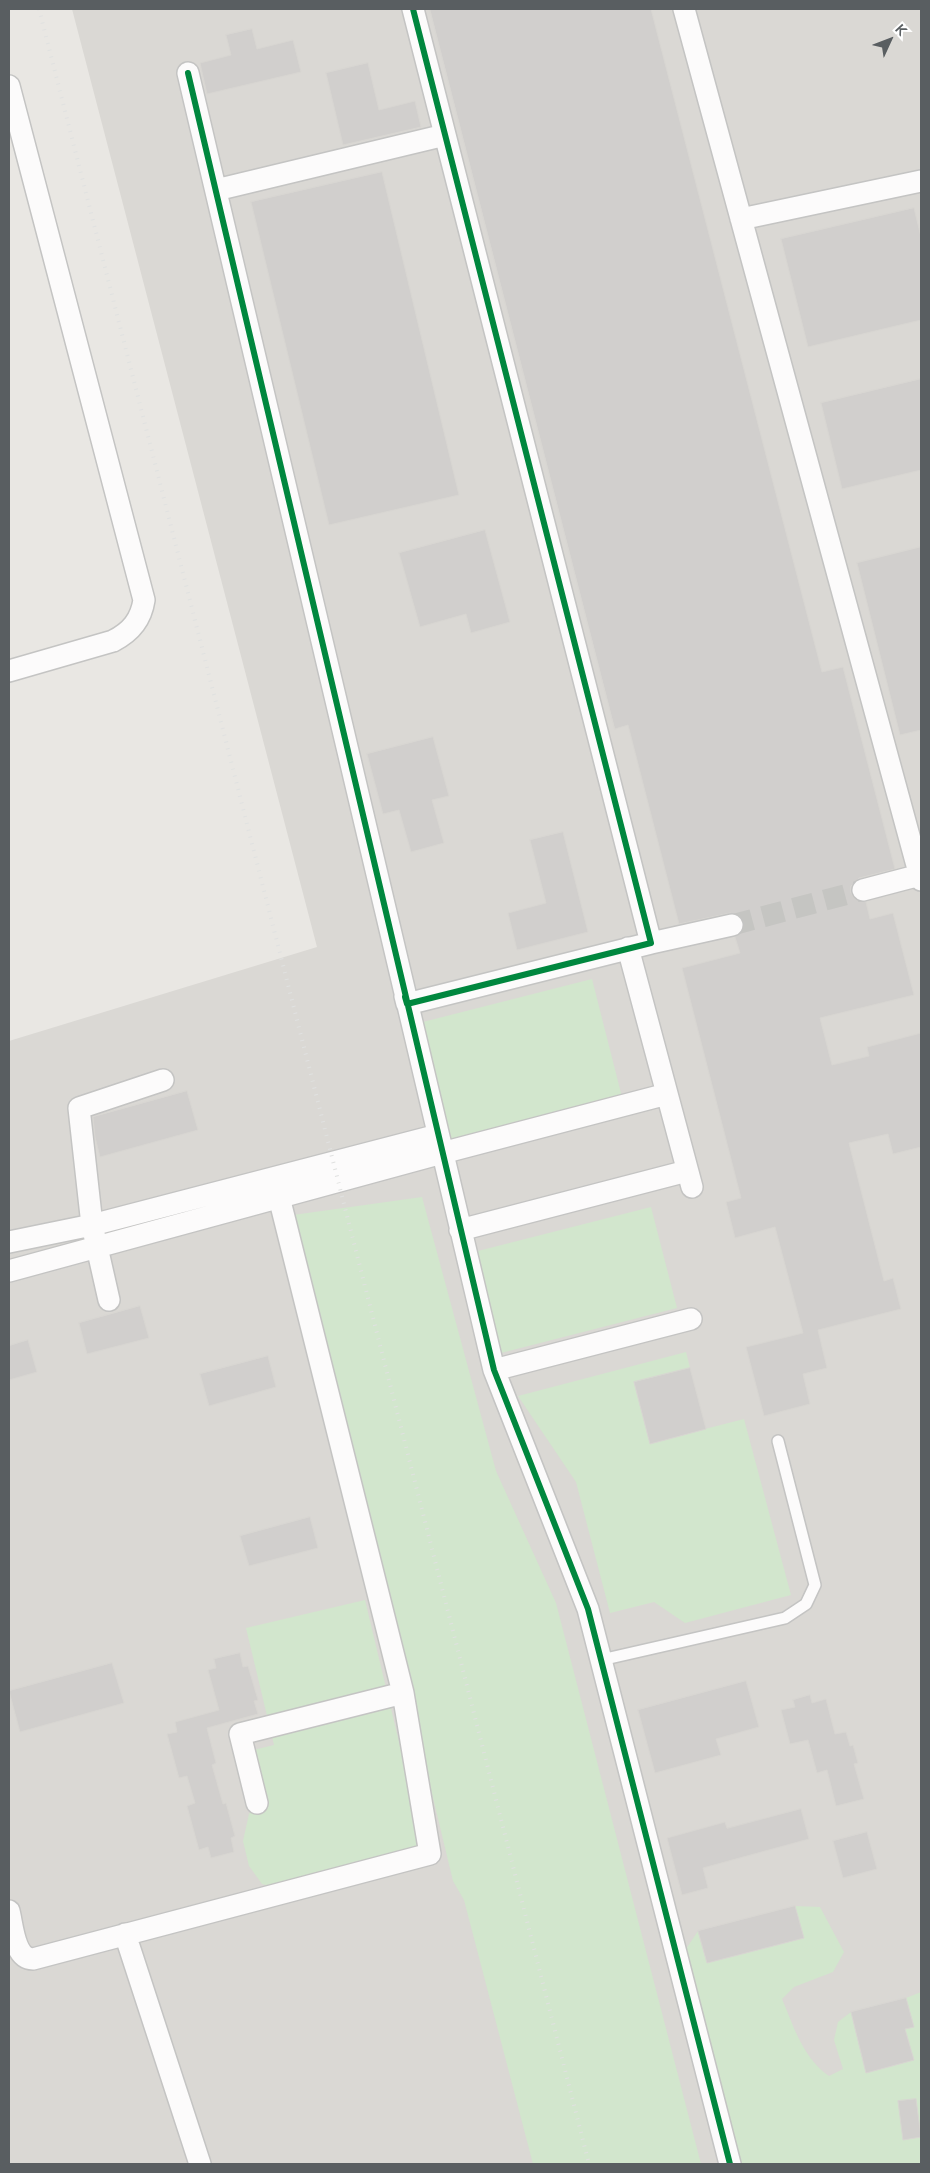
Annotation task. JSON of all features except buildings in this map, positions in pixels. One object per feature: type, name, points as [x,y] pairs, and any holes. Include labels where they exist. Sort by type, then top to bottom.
[{"type":"street","points":[[413,9],[651,943]]},
{"type":"street","points":[[684,9],[920,878],[863,890]]},
{"type":"street","points":[[188,73],[494,1370],[588,1609],[730,2164]]},
{"type":"street","points":[[9,86],[144,600],[136,624],[122,637],[9,671]]},
{"type":"street","points":[[216,190],[445,135]]},
{"type":"street","points":[[741,219],[921,181]]},
{"type":"street","points":[[405,996],[407,1004],[628,948],[732,925]]},
{"type":"street","points":[[460,1230],[689,1179],[628,948]]},
{"type":"street","points":[[109,1300],[92,1225],[79,1108],[164,1080]]},
{"type":"street","points":[[9,1242],[92,1225],[440,1144],[667,1094]]},
{"type":"street","points":[[9,1271],[280,1197],[440,1144]]},
{"type":"street","points":[[9,1912],[20,1953],[29,1959],[430,1854],[403,1693],[280,1197]]},
{"type":"street","points":[[494,1370],[691,1319]]},
{"type":"street","points":[[257,1803],[240,1734],[403,1693]]},
{"type":"street","points":[[124,1934],[200,2164]]},
{"type":"lane","points":[[601,1660],[786,1618],[806,1604],[815,1585],[778,1441]]},
{"type":"shaded area","points":[[72,9],[921,9],[921,2164],[9,2164],[9,1041],[317,947]]},
{"type":"green space","points":[[592,979],[623,1101],[447,1146],[415,1024]]},
{"type":"green space","points":[[422,1197],[496,1471],[556,1603],[701,2164],[533,2164],[464,1900],[453,1881],[293,1215]]},
{"type":"green space","points":[[651,1207],[677,1308],[501,1353],[474,1252]]},
{"type":"green space","points":[[686,1352],[690,1368],[634,1383],[650,1443],[744,1419],[791,1595],[685,1623],[654,1602],[610,1613],[576,1482],[518,1396]]},
{"type":"green space","points":[[365,1600],[426,1855],[282,1889],[262,1884],[249,1866],[243,1841],[249,1814],[260,1799],[249,1751],[274,1745],[246,1628]]},
{"type":"green space","points":[[795,1906],[820,1907],[844,1952],[833,1972],[794,1987],[782,1999],[795,2031],[806,2051],[820,2069],[829,2076],[843,2069],[834,2040],[838,2022],[851,2012],[866,2073],[913,2060],[905,2029],[914,2027],[906,1998],[921,1992],[921,2164],[739,2164],[684,1952],[698,1931],[707,1963],[803,1938]]},
{"type":"tunnel","points":[[732,925],[863,890]]},
{"type":"railway","points":[[39,9],[589,2164]]},
{"type":"cycle path","points":[[405,997],[407,1004],[651,943],[413,9]]},
{"type":"cycle path","points":[[188,73],[494,1370],[588,1609],[730,2164]]}]
